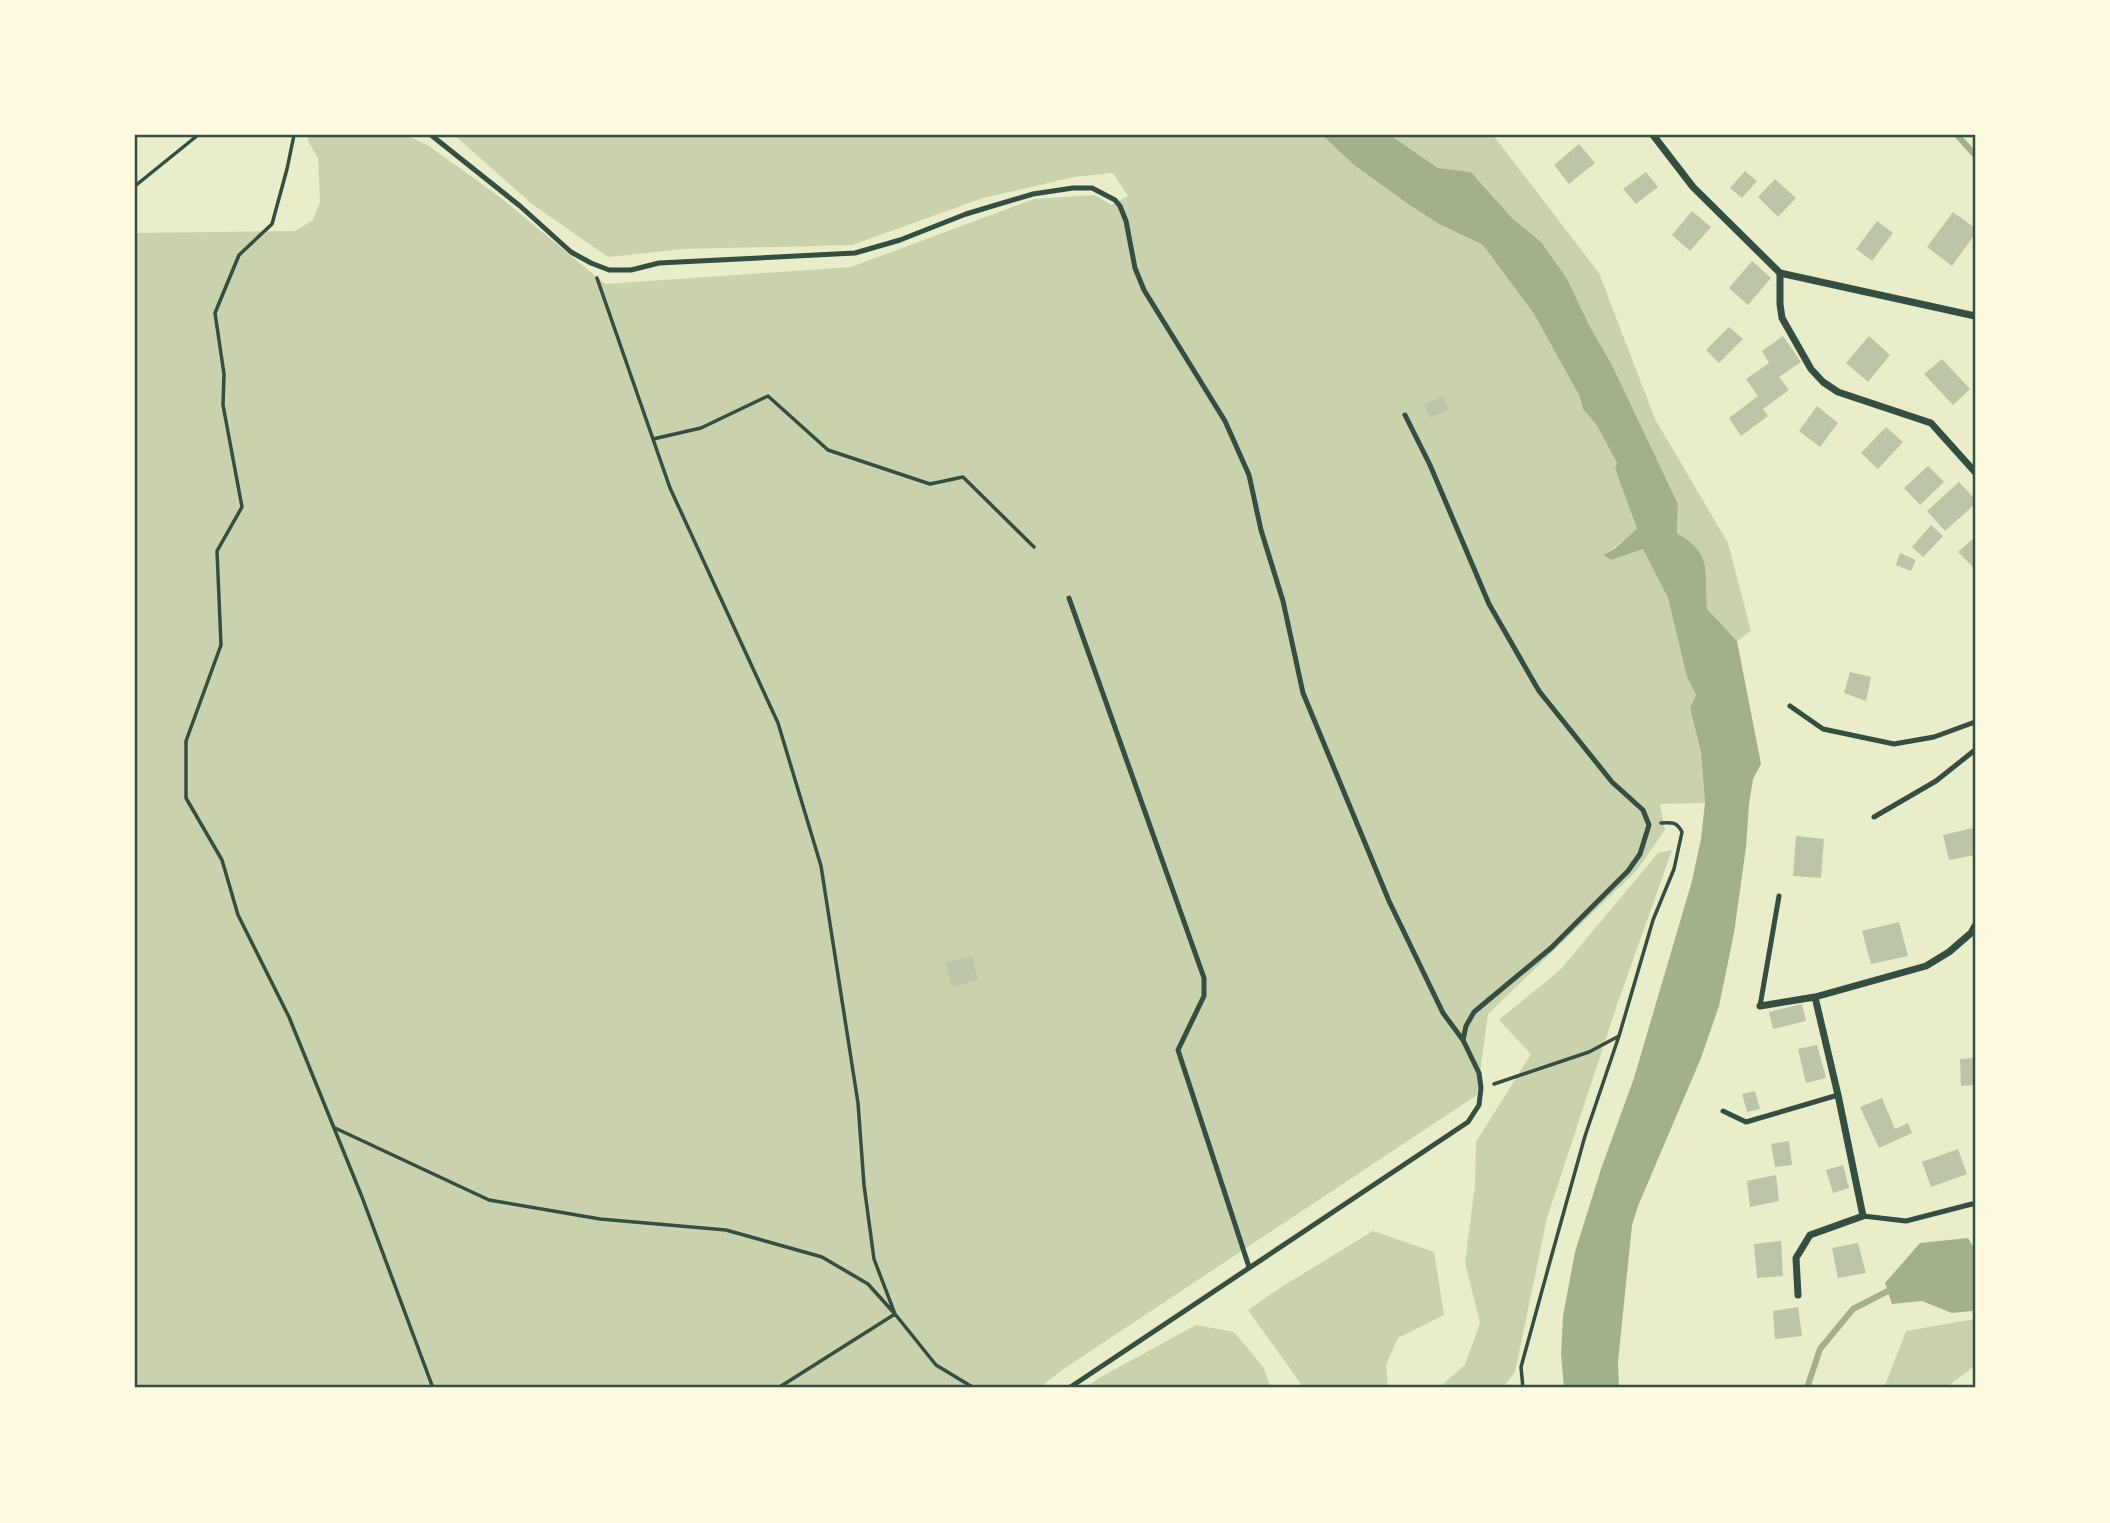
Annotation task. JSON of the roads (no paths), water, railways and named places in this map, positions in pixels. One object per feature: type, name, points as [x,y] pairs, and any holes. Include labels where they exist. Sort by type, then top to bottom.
[{"type":"street","points":[[1653,135],[1693,187],[1780,273],[1975,316]]},
{"type":"street","points":[[1780,273],[1782,318],[1811,369],[1823,382],[1838,392],[1931,423],[1975,472]]},
{"type":"street","points":[[1760,1006],[1815,998],[1926,966],[1949,952],[1971,933],[1975,926]]},
{"type":"street","points":[[1798,1296],[1796,1258],[1810,1235],[1863,1216],[1839,1095],[1815,998]]},
{"type":"lane","points":[[431,135],[520,206],[571,252],[609,270],[632,270],[659,263],[855,253],[900,240],[966,214],[1034,194],[1073,188],[1092,188],[1115,200],[1120,206],[1126,221],[1135,268],[1144,290],[1226,421],[1249,475],[1261,530],[1283,601],[1303,693],[1389,901],[1443,1013],[1462,1040],[1479,1073],[1481,1088],[1479,1105],[1468,1122],[1069,1388]]},
{"type":"lane","points":[[1405,415],[1430,465],[1489,604],[1539,691],[1612,782],[1643,810],[1649,825],[1640,855],[1628,871],[1551,948],[1474,1012],[1462,1040]]},
{"type":"lane","points":[[1069,598],[1204,978],[1204,996],[1178,1050],[1250,1267]]},
{"type":"lane","points":[[1790,706],[1823,729],[1894,744],[1934,737],[1975,722]]},
{"type":"lane","points":[[1874,817],[1936,781],[1975,750]]},
{"type":"lane","points":[[1760,1006],[1779,896]]},
{"type":"lane","points":[[1723,1111],[1745,1122],[1839,1095]]},
{"type":"lane","points":[[1863,1216],[1906,1220],[1975,1205]]},
{"type":"waterway","points":[[1957,135],[1975,155]]},
{"type":"waterway","points":[[1807,1388],[1820,1349],[1853,1309],[1888,1291]]}]
